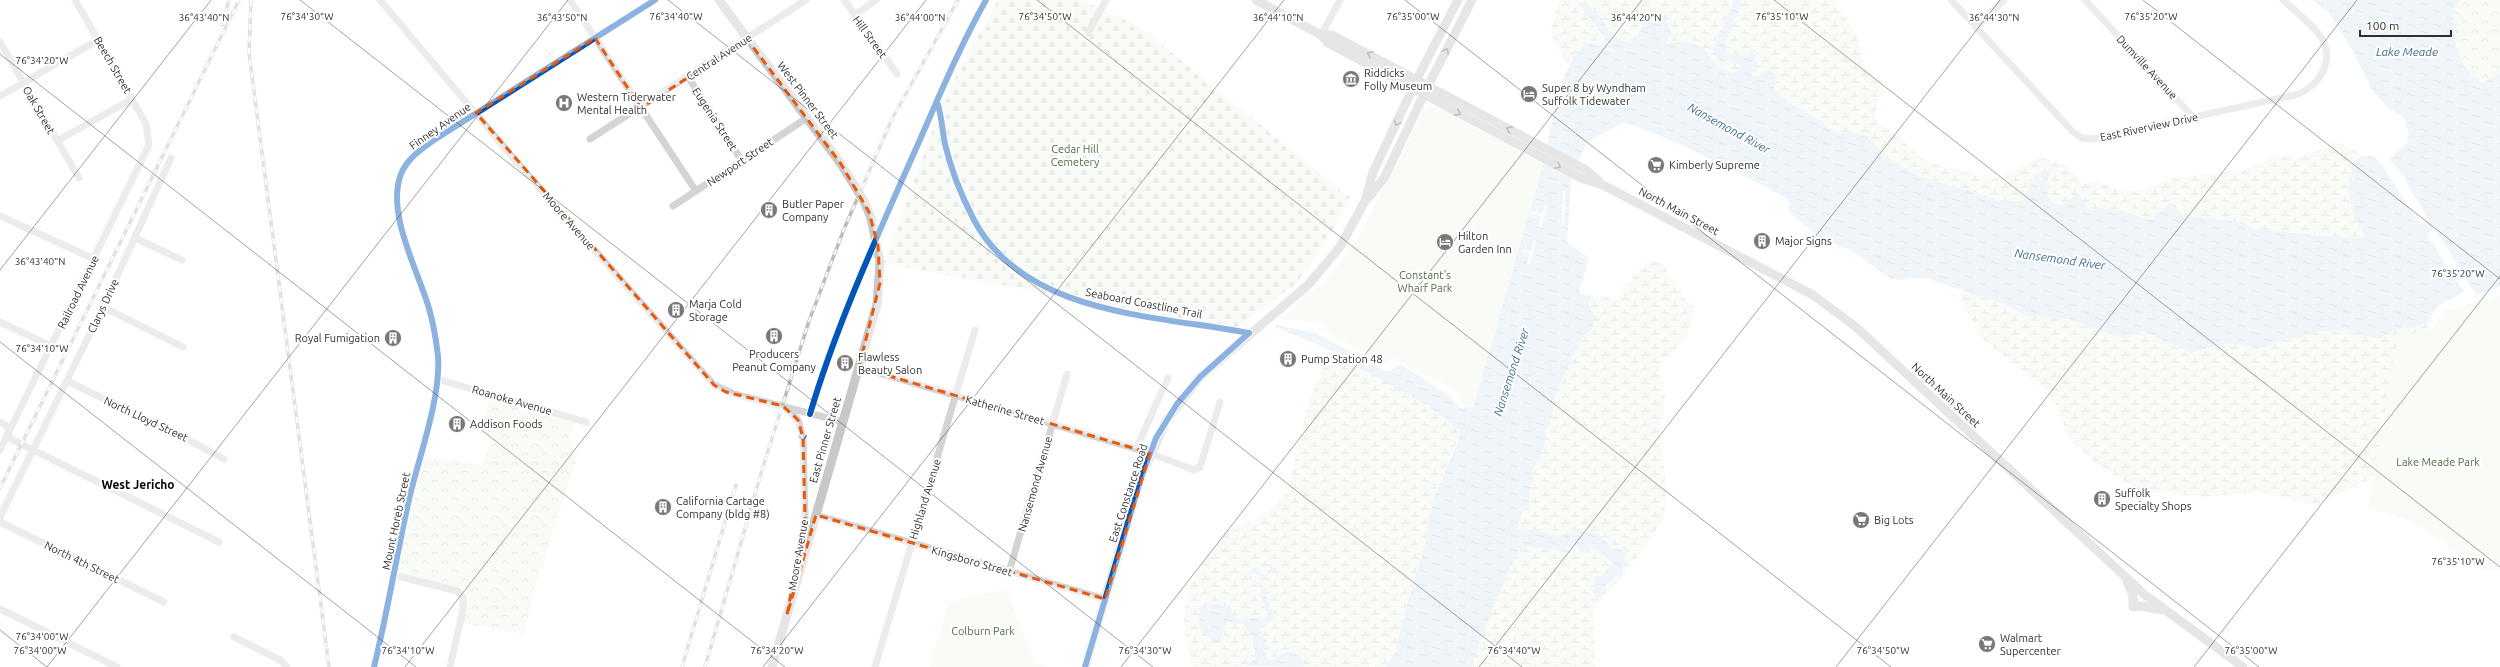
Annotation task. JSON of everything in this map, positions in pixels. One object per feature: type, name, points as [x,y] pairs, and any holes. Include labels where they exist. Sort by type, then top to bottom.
[{"type":"main road","name":"West Pinner Street","points":[[719,0],[841,164],[859,192],[871,218]]},
{"type":"main road","name":"North Main Street","points":[[1256,0],[1321,34],[1332,35],[1417,79],[1426,90],[1813,295],[1838,312],[2165,611],[2243,667]]},
{"type":"main road","name":"East Constance Road","points":[[1365,201],[1373,172],[1417,79],[1458,0]]},
{"type":"main road","name":"East Constance Road","points":[[1085,667],[1150,453],[1166,421],[1189,389],[1214,363],[1295,296],[1319,273],[1344,240],[1365,201],[1384,178],[1426,90],[1472,0]]},
{"type":"main road","name":"North Main Street","points":[[1321,34],[1328,43],[1413,89],[1426,90]]},
{"type":"main road","name":"East Pinner Street","points":[[772,667],[877,304],[880,262],[871,218]]},
{"type":"main road","points":[[2124,575],[2133,596],[2133,607],[2140,606],[2165,611]]},
{"type":"street","name":"Beech Street","points":[[75,0],[132,99],[149,132]]},
{"type":"street","name":"Moore Avenue","points":[[380,0],[476,113],[714,385],[726,392],[843,422]]},
{"type":"street","points":[[570,0],[696,191]]},
{"type":"street","name":"Finney Avenue","points":[[437,379],[438,356],[429,307],[405,237],[398,209],[397,191],[401,173],[410,160],[434,140],[654,0]]},
{"type":"street","name":"Central Avenue","points":[[590,139],[641,108],[806,0]]},
{"type":"street","name":"Hill Street","points":[[844,0],[897,74]]},
{"type":"street","points":[[854,15],[876,0]]},
{"type":"street","points":[[1088,33],[1106,0]]},
{"type":"street","points":[[1321,34],[1340,0]]},
{"type":"street","name":"East Riverview Drive","points":[[1951,0],[2072,131],[2082,138],[2093,139],[2303,92],[2321,78],[2326,64],[2326,50],[2318,32],[2282,0]]},
{"type":"street","points":[[1976,27],[2004,0]]},
{"type":"street","name":"Dumville Avenue","points":[[2085,0],[2193,117]]},
{"type":"street","points":[[0,96],[98,40]]},
{"type":"street","name":"Oak Street","points":[[0,42],[79,178]]},
{"type":"street","name":"Eugenia Street","points":[[688,77],[742,161]]},
{"type":"street","points":[[57,141],[132,99]]},
{"type":"street","name":"Newport Street","points":[[673,206],[806,118]]},
{"type":"street","name":"Railroad Avenue","points":[[0,450],[146,154],[149,132]]},
{"type":"street","name":"Clarys Drive","points":[[0,517],[103,307],[171,158]]},
{"type":"street","points":[[0,216],[94,259]]},
{"type":"street","points":[[135,238],[182,260]]},
{"type":"street","points":[[103,307],[183,347]]},
{"type":"street","points":[[0,322],[51,346]]},
{"type":"street","name":"Highland Avenue","points":[[876,667],[975,330]]},
{"type":"street","name":"Katherine Street","points":[[860,366],[1150,453],[1197,469],[1208,444],[1220,402]]},
{"type":"street","name":"Nansemond Avenue","points":[[1009,572],[1067,374]]},
{"type":"street","points":[[1136,449],[1168,378]]},
{"type":"street","name":"Roanoke Avenue","points":[[437,379],[586,422]]},
{"type":"street","name":"Mount Horeb Street","points":[[374,667],[437,379]]},
{"type":"street","name":"North Lloyd Street","points":[[67,381],[178,434],[224,458]]},
{"type":"street","name":"Moore Avenue","points":[[783,406],[798,420],[803,432],[805,477],[804,533],[787,615]]},
{"type":"street","points":[[0,422],[8,427],[8,434],[11,439],[219,542]]},
{"type":"street","name":"Kingsboro Street","points":[[816,515],[1105,599]]},
{"type":"street","name":"North 4th Street","points":[[0,522],[164,602]]},
{"type":"street","points":[[394,575],[457,591],[463,597],[463,612],[450,667]]},
{"type":"street","points":[[0,609],[115,666]]},
{"type":"street","points":[[234,637],[280,660],[287,667]]},
{"type":"highlighted area","points":[[595,38],[641,108],[747,39],[841,164],[869,212],[878,246],[880,283],[859,367],[1150,453],[1105,599],[816,515],[787,615],[805,518],[803,438],[798,420],[783,406],[726,392],[714,385],[476,113]]},
{"type":"green space","name":"Cedar Hill Cemetery","points":[[998,0],[1080,0],[1139,26],[1350,198],[1328,237],[1297,283],[1235,329],[884,263],[944,99]]},
{"type":"green space","points":[[1559,0],[1734,0],[1713,48],[1724,63],[1732,61],[1739,64],[1740,68],[1734,73],[1725,71],[1714,62],[1706,52],[1693,44],[1675,43],[1664,47],[1663,43],[1671,37],[1671,31],[1654,15],[1641,26],[1638,39],[1631,43],[1618,37],[1599,18],[1579,6],[1616,55],[1603,47],[1576,52],[1569,66],[1557,47],[1551,29]]},
{"type":"green space","points":[[1742,0],[1833,0],[1857,34],[1864,67],[1879,83],[1882,93],[1874,116],[1876,122],[1896,135],[1926,162],[1991,178],[2001,177],[2040,157],[2068,166],[2081,184],[2096,182],[2124,191],[2140,191],[2174,178],[2242,170],[2261,164],[2275,155],[2298,157],[2323,149],[2333,141],[2355,150],[2361,156],[2355,163],[2352,173],[2350,197],[2356,220],[2367,236],[2367,239],[2345,238],[2309,233],[2258,230],[2236,221],[2185,216],[2178,207],[2165,205],[2151,220],[2122,210],[2108,208],[2090,210],[2086,207],[2081,196],[2072,197],[2066,203],[2053,202],[2046,194],[2047,179],[2035,177],[2023,201],[2003,201],[1913,174],[1884,154],[1867,137],[1853,133],[1837,133],[1830,130],[1822,121],[1786,101],[1774,89],[1777,77],[1769,70],[1761,76],[1751,76],[1750,74],[1759,64],[1755,60],[1758,56],[1746,57],[1727,52],[1725,45]]},
{"type":"green space","points":[[2460,0],[2500,0],[2500,74],[2482,83],[2471,75],[2462,63],[2456,48],[2453,12]]},
{"type":"green space","points":[[548,49],[552,49],[554,50],[554,58],[548,59],[545,56],[545,52]]},
{"type":"green space","name":"Constant's Wharf Park","points":[[1434,106],[1538,162],[1543,167],[1473,406],[1462,403],[1456,390],[1394,357],[1385,363],[1333,336],[1320,324],[1297,319],[1279,321],[1332,273],[1357,240],[1424,110]]},
{"type":"green space","points":[[1656,261],[1661,263],[1686,300],[1695,307],[1687,336],[1661,365],[1659,372],[1665,397],[1660,434],[1666,488],[1664,519],[1622,578],[1599,600],[1593,610],[1595,667],[1474,667],[1474,658],[1494,606],[1513,562],[1524,545],[1535,545],[1558,551],[1575,545],[1580,545],[1591,547],[1607,556],[1613,564],[1602,576],[1595,576],[1596,586],[1593,596],[1613,577],[1623,549],[1615,548],[1609,545],[1599,535],[1571,532],[1549,536],[1532,529],[1519,530],[1517,527],[1522,513],[1529,503],[1533,471],[1545,443],[1545,431],[1550,423],[1555,396],[1579,342],[1593,327],[1594,316],[1589,305],[1590,296],[1582,295],[1580,290],[1593,296],[1618,297],[1645,263]]},
{"type":"green space","points":[[1960,290],[2003,304],[2024,315],[2069,319],[2124,339],[2143,331],[2184,351],[2196,353],[2229,343],[2257,348],[2266,347],[2280,340],[2301,337],[2313,332],[2348,330],[2373,338],[2381,338],[2396,329],[2416,327],[2427,321],[2433,315],[2406,376],[2384,468],[2369,480],[2316,504],[2259,492],[2201,497],[2163,491],[2144,494],[2096,463],[2068,437],[2055,401],[2043,387],[1982,339],[1964,306]]},
{"type":"green space","name":"Lake Meade Park","points":[[2500,296],[2500,569],[2478,569],[2416,523],[2368,508],[2398,338],[2432,328],[2444,311]]},
{"type":"green space","points":[[1330,351],[1422,403],[1454,426],[1460,434],[1431,504],[1425,546],[1406,608],[1395,653],[1386,667],[1375,667],[1374,659],[1369,667],[1304,667],[1282,653],[1273,661],[1267,658],[1264,649],[1267,642],[1260,630],[1268,624],[1274,613],[1267,600],[1265,591],[1251,575],[1255,572],[1263,576],[1269,575],[1270,566],[1267,574],[1250,570],[1251,579],[1261,589],[1260,597],[1268,613],[1266,617],[1238,619],[1233,616],[1230,607],[1200,609],[1201,618],[1199,623],[1221,640],[1227,622],[1234,621],[1244,625],[1250,634],[1254,657],[1254,660],[1247,666],[1249,667],[1193,667],[1185,634],[1184,615],[1187,596],[1194,578],[1224,535],[1267,513],[1287,493],[1309,400]]},
{"type":"green space","points":[[489,396],[574,421],[569,440],[577,456],[536,583],[524,634],[463,623],[469,598],[464,591],[397,571],[424,457],[482,465],[493,437],[483,433]]},
{"type":"green space","name":"Colburn Park","points":[[1001,590],[1008,592],[1034,662],[1049,667],[929,667],[949,602]]},
{"type":"water","name":"Nansemond River","points":[[1734,0],[1742,0],[1725,45],[1727,52],[1746,57],[1751,50],[1758,52],[1755,60],[1760,66],[1756,71],[1751,72],[1751,76],[1760,76],[1769,70],[1777,77],[1774,89],[1786,101],[1822,121],[1830,130],[1838,133],[1853,133],[1867,137],[1884,154],[1913,174],[2003,201],[2023,201],[2035,177],[2043,171],[2051,172],[2047,183],[2049,199],[2058,204],[2067,202],[2078,193],[2090,210],[2108,208],[2115,209],[2151,220],[2169,203],[2174,203],[2182,214],[2188,217],[2234,221],[2244,223],[2252,228],[2363,239],[2367,236],[2357,222],[2353,211],[2349,188],[2350,177],[2352,167],[2358,158],[2373,155],[2382,165],[2464,292],[2439,305],[2427,321],[2416,327],[2396,329],[2381,338],[2373,338],[2348,330],[2313,332],[2301,337],[2280,340],[2266,347],[2257,348],[2229,343],[2191,353],[2143,331],[2124,339],[2069,319],[2024,315],[2003,304],[1929,279],[1915,277],[1900,280],[1889,278],[1851,250],[1821,239],[1790,213],[1788,210],[1791,203],[1783,196],[1684,146],[1628,123],[1621,124],[1586,143],[1571,182],[1567,242],[1589,258],[1579,292],[1582,295],[1591,296],[1589,305],[1594,316],[1593,327],[1579,342],[1555,396],[1550,423],[1545,431],[1545,443],[1533,471],[1529,503],[1522,513],[1517,527],[1519,530],[1539,531],[1549,536],[1578,531],[1595,533],[1611,547],[1620,549],[1627,548],[1622,574],[1611,580],[1604,589],[1601,597],[1595,599],[1593,596],[1596,586],[1595,576],[1602,576],[1612,564],[1606,556],[1590,547],[1589,553],[1581,552],[1577,545],[1559,551],[1524,545],[1513,562],[1494,606],[1474,658],[1474,667],[1386,667],[1395,653],[1406,608],[1425,546],[1431,504],[1456,447],[1460,434],[1459,430],[1425,404],[1321,346],[1275,327],[1276,325],[1316,333],[1386,371],[1391,371],[1398,365],[1402,365],[1447,394],[1460,408],[1473,407],[1540,176],[1562,80],[1576,53],[1586,44],[1596,44],[1616,54],[1579,4],[1581,2],[1588,6],[1614,35],[1621,40],[1630,43],[1637,39],[1639,31],[1647,20],[1658,14],[1665,19],[1672,35],[1662,45],[1664,46],[1678,42],[1693,44],[1706,52],[1719,67],[1734,73],[1740,68],[1739,64],[1720,60],[1713,48]]},
{"type":"water","name":"Lake Meade","points":[[2313,0],[2460,0],[2453,12],[2456,48],[2462,63],[2471,75],[2482,83],[2500,74],[2500,287],[2476,295],[2407,184],[2405,177],[2389,159],[2407,143],[2409,135],[2404,118],[2388,108],[2372,90],[2354,53],[2329,13]]},
{"type":"water","points":[[1272,562],[1273,570],[1269,575],[1263,577],[1255,572],[1251,575],[1253,579],[1263,586],[1267,600],[1274,613],[1272,621],[1260,630],[1267,642],[1264,649],[1267,658],[1273,661],[1285,653],[1296,653],[1300,655],[1304,667],[1247,666],[1242,660],[1251,662],[1255,658],[1252,637],[1243,624],[1227,622],[1219,643],[1214,642],[1199,627],[1199,609],[1210,604],[1219,604],[1230,607],[1234,616],[1238,619],[1266,617],[1268,613],[1260,597],[1261,589],[1248,574],[1253,568],[1261,574],[1267,574]]},
{"type":"pier","points":[[1565,190],[1565,206],[1568,209],[1565,209],[1564,225],[1562,225],[1563,191]]},
{"type":"pier","points":[[1545,205],[1547,206],[1541,227],[1539,226],[1541,216],[1536,215],[1534,220],[1535,214],[1530,213],[1531,211],[1536,212],[1537,206],[1537,212],[1542,214]]},
{"type":"pier","points":[[1534,240],[1536,241],[1530,264],[1527,264],[1530,253],[1525,252],[1522,257],[1524,251],[1519,250],[1524,250],[1526,243],[1526,249],[1531,251]]},
{"type":"waterway","points":[[2413,239],[2442,215]]},
{"type":"railway","points":[[222,25],[229,0]]},
{"type":"railway","points":[[0,488],[239,0]]},
{"type":"railway","points":[[251,0],[249,53],[329,667]]},
{"type":"railway","points":[[705,667],[762,470],[809,321],[844,229],[892,119],[958,0]]},
{"type":"railway","points":[[682,667],[736,485]]},
{"type":"cycle path","points":[[374,667],[410,495],[429,426],[438,372],[438,356],[428,305],[400,223],[397,205],[397,189],[401,174],[411,159],[434,140],[655,0]]},
{"type":"cycle path","points":[[810,414],[842,321],[867,260],[954,63],[986,0]]},
{"type":"cycle path","name":"Seaboard Coastline Trail","points":[[937,102],[950,164],[961,193],[974,220],[997,252],[1025,276],[1059,293],[1096,306],[1135,315],[1249,333]]},
{"type":"cycle path","points":[[1085,667],[1142,475],[1156,438],[1177,404],[1200,377],[1249,333]]},
{"type":"place","name":"Riddicks Folly Museum","points":[[1351,79]]},
{"type":"place","name":"Super 8 by Wyndham Suffolk Tidewater","points":[[1529,94]]},
{"type":"place","name":"Western Tiderwater Mental Health","points":[[564,103]]},
{"type":"place","name":"Kimberly Supreme","points":[[1656,165]]},
{"type":"place","name":"Butler Paper Company","points":[[769,210]]},
{"type":"place","name":"Major Signs","points":[[1762,241]]},
{"type":"place","name":"Hilton Garden Inn","points":[[1445,242]]},
{"type":"place","name":"Marja Cold Storage","points":[[676,310]]},
{"type":"place","name":"Producers Peanut Company","points":[[774,336]]},
{"type":"place","name":"Royal Fumigation","points":[[393,338]]},
{"type":"place","name":"Pump Station 48","points":[[1288,359]]},
{"type":"place","name":"Flawless Beauty Salon","points":[[845,363]]},
{"type":"place","name":"Addison Foods","points":[[457,424]]},
{"type":"place","name":"Suffolk Specialty Shops","points":[[2102,499]]},
{"type":"place","name":"California Cartage Company (bldg #8)","points":[[663,507]]},
{"type":"place","name":"Big Lots","points":[[1861,520]]},
{"type":"place","name":"Walmart Supercenter","points":[[1987,644]]},
{"type":"district","name":"West Jericho","points":[[138,484]]}]
